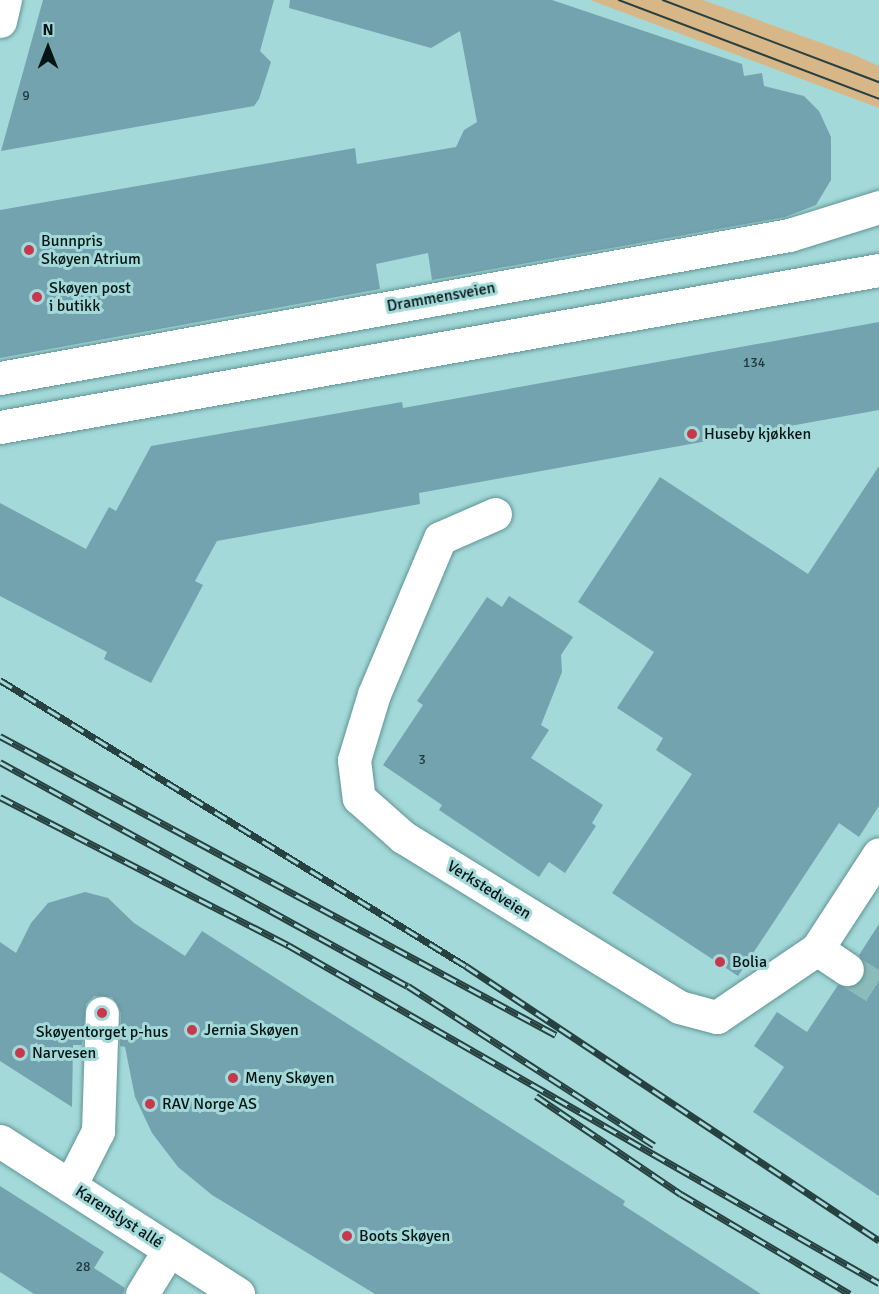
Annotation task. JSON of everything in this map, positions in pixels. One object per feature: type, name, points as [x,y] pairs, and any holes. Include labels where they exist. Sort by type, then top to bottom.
[{"type":"main road","points":[[0,21],[5,0]]},
{"type":"main road","name":"Drammensveien","points":[[0,378],[789,235],[879,207]]},
{"type":"main road","points":[[0,427],[879,270]]},
{"type":"main road","name":"Verkstedveien","points":[[495,514],[440,538],[374,694],[354,760],[359,798],[403,837],[679,1007],[717,1017],[817,950],[879,854]]},
{"type":"main road","points":[[817,950],[847,969]]},
{"type":"main road","points":[[70,1186],[98,1131],[102,1013]]},
{"type":"main road","name":"Karenslyst allé","points":[[0,1141],[238,1294]]},
{"type":"main road","points":[[142,1294],[169,1250]]},
{"type":"shaded area","points":[[590,0],[703,0],[852,54],[879,66],[879,108]]},
{"type":"building","points":[[43,0],[274,0],[260,51],[271,62],[259,99],[254,106],[1,151]]},
{"type":"building","points":[[290,0],[552,0],[742,64],[744,76],[762,73],[764,86],[804,96],[819,111],[831,137],[831,180],[816,205],[785,217],[432,280],[428,253],[376,264],[380,289],[0,358],[0,210],[355,148],[357,164],[456,147],[464,130],[477,122],[460,31],[431,48],[289,8]]},
{"type":"building","points":[[879,322],[879,410],[419,493],[420,504],[217,541],[195,581],[203,585],[151,683],[104,659],[107,652],[0,596],[0,503],[86,549],[109,507],[116,511],[151,446],[402,402],[403,408]]},
{"type":"building","points":[[879,466],[879,806],[859,837],[839,823],[738,976],[612,893],[692,774],[656,750],[663,738],[617,708],[654,652],[578,602],[660,477],[808,574]]},
{"type":"building","points":[[509,596],[573,637],[561,655],[562,672],[541,725],[549,730],[531,758],[603,805],[592,823],[596,826],[565,873],[549,862],[539,877],[439,810],[442,805],[383,765],[423,705],[417,701],[487,597],[502,607]]},
{"type":"building","points":[[85,892],[108,898],[134,923],[185,956],[202,931],[625,1201],[623,1205],[761,1294],[375,1294],[212,1195],[178,1167],[152,1133],[135,1097],[125,1047],[120,1046],[121,1013],[112,997],[94,996],[86,1004],[82,1045],[73,1045],[72,1107],[0,1061],[0,942],[16,953],[31,923],[48,903]]},
{"type":"building","points":[[879,924],[879,1196],[753,1112],[784,1067],[754,1046],[777,1012],[807,1032],[838,985],[855,986],[862,980],[866,970],[859,955]]},
{"type":"building","points":[[0,1186],[104,1252],[94,1268],[125,1288],[123,1294],[34,1294],[0,1272]]},
{"type":"tunnel","points":[[847,969],[879,989]]},
{"type":"tram line","points":[[619,0],[879,99]]},
{"type":"tram line","points":[[663,0],[879,82]]},
{"type":"railway","points":[[0,680],[466,966],[879,1240]]},
{"type":"railway","points":[[0,736],[556,1035]]},
{"type":"railway","points":[[0,762],[408,986],[654,1145]]},
{"type":"railway","points":[[0,797],[288,945],[879,1283]]},
{"type":"railway","points":[[536,1096],[681,1194],[850,1294]]},
{"type":"place","name":"Bunnpris Skøyen Atrium","points":[[29,250]]},
{"type":"place","name":"Skøyen post i butikk","points":[[37,297]]},
{"type":"place","name":"Huseby kjøkken","points":[[692,434]]},
{"type":"place","name":"Bolia","points":[[720,962]]},
{"type":"place","name":"Skøyentorget p-hus","points":[[102,1013]]},
{"type":"place","name":"Jernia Skøyen","points":[[192,1030]]},
{"type":"place","name":"Narvesen","points":[[20,1053]]},
{"type":"place","name":"Meny Skøyen","points":[[233,1078]]},
{"type":"place","name":"RAV Norge AS","points":[[150,1104]]},
{"type":"place","name":"Boots Skøyen","points":[[347,1236]]}]
